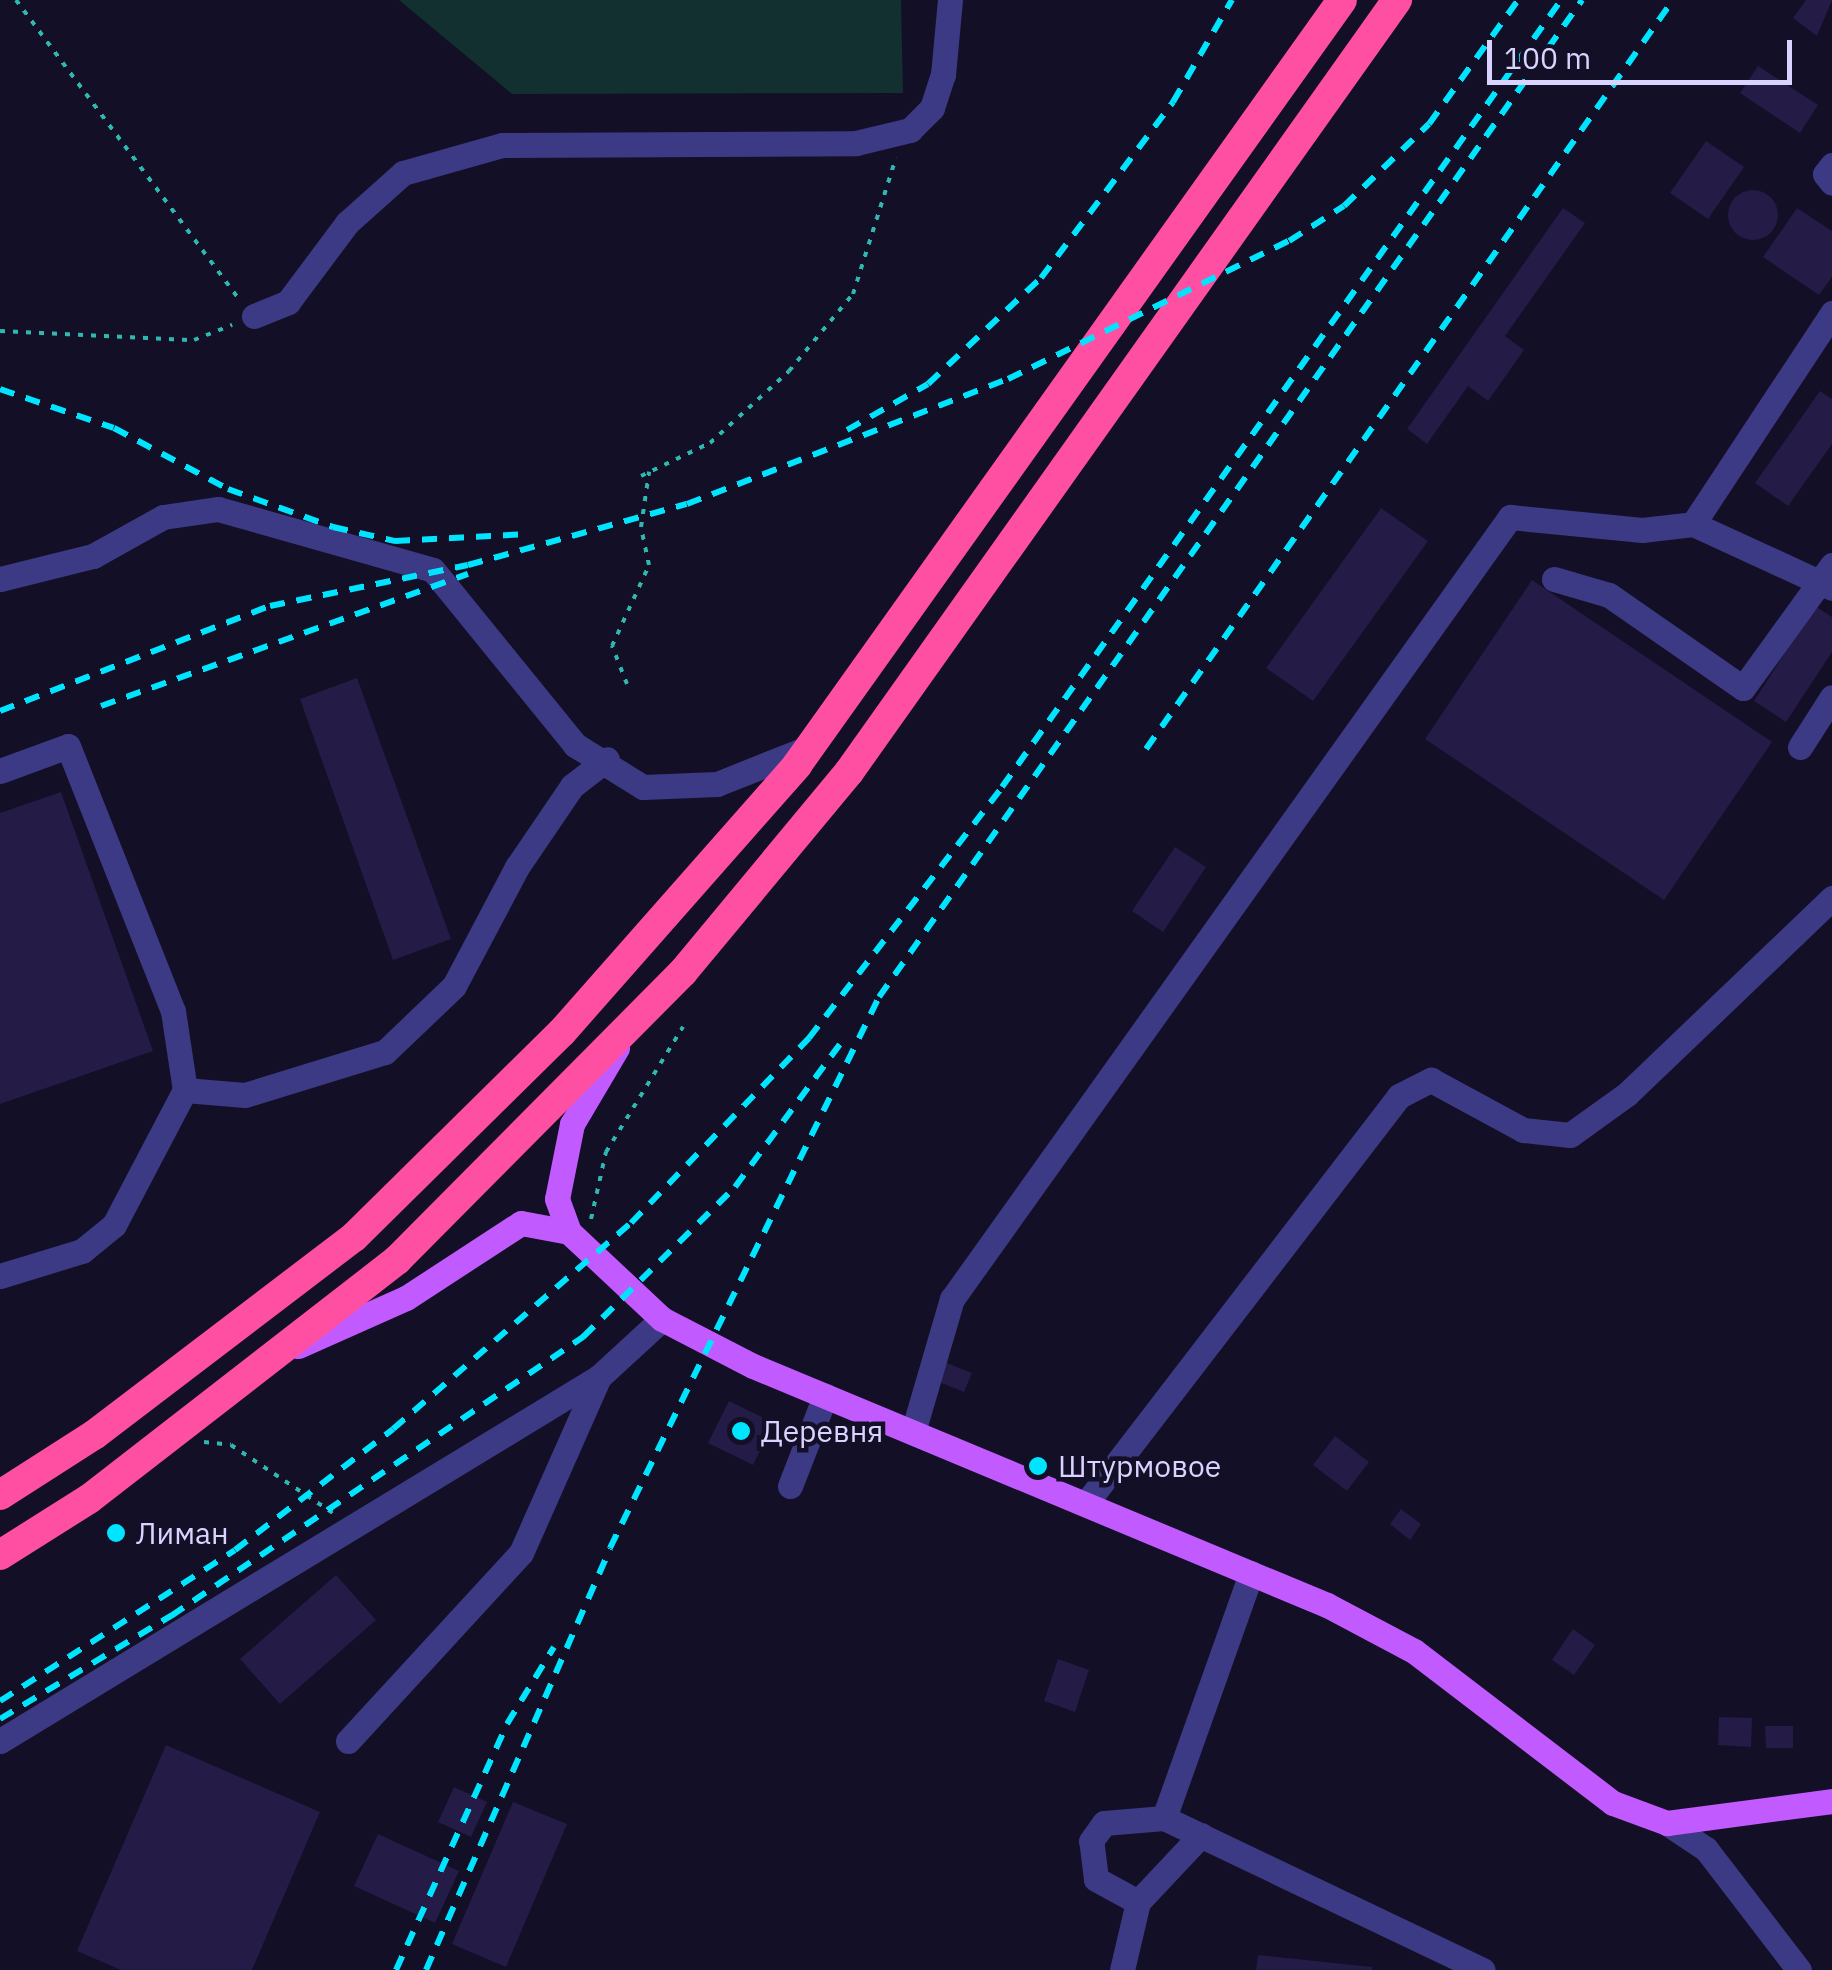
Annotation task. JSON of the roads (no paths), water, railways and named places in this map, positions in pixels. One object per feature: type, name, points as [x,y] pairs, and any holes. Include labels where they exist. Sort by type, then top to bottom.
[{"type":"highway","points":[[0,1495],[94,1435],[354,1237],[562,1032],[810,747],[1342,0]]},
{"type":"highway","points":[[0,1555],[89,1499],[397,1260],[627,1031],[850,772],[1397,0]]},
{"type":"main road","points":[[627,1031],[572,1124],[558,1165],[557,1198],[577,1240],[662,1319],[826,1396],[1251,1573],[1414,1651],[1562,1770],[1667,1823],[1832,1801]]},
{"type":"main road","points":[[265,1360],[406,1298],[521,1223],[577,1240]]},
{"type":"street","points":[[254,316],[288,302],[347,222],[403,173],[484,150],[856,143],[904,132],[932,108],[950,0]]},
{"type":"street","points":[[1832,165],[1826,174],[1832,184]]},
{"type":"street","points":[[1693,524],[1832,314]]},
{"type":"street","points":[[0,579],[94,556],[163,517],[218,509],[433,570],[575,745],[660,790],[738,779],[810,747]]},
{"type":"street","points":[[913,1432],[952,1298],[1510,517],[1642,530],[1693,524],[1828,579],[1743,688],[1609,595],[1554,579]]},
{"type":"street","points":[[1800,747],[1832,697]]},
{"type":"street","points":[[0,771],[68,746],[174,1011],[184,1090],[114,1225],[82,1252],[0,1276]]},
{"type":"street","points":[[184,1090],[245,1095],[385,1052],[454,986],[517,867],[572,786],[607,759]]},
{"type":"street","points":[[1087,1502],[1398,1096],[1431,1080],[1523,1130],[1570,1135],[1628,1094],[1832,898]]},
{"type":"street","points":[[0,1741],[599,1377],[662,1319]]},
{"type":"street","points":[[348,1742],[521,1553],[599,1377]]},
{"type":"street","points":[[790,1486],[826,1396]]},
{"type":"street","points":[[1164,1818],[1251,1573]]},
{"type":"street","points":[[1138,1902],[1096,1879],[1091,1841],[1104,1823],[1164,1818],[1482,1970]]},
{"type":"street","points":[[1667,1823],[1706,1849],[1799,1970]]},
{"type":"street","points":[[1122,1970],[1138,1902],[1201,1834]]},
{"type":"railway","points":[[847,430],[928,384],[1041,278],[1173,102],[1232,0]]},
{"type":"railway","points":[[0,711],[270,606],[468,565],[687,504],[1008,379],[1289,241],[1344,206],[1429,124],[1518,0]]},
{"type":"railway","points":[[0,1701],[235,1550],[393,1429],[631,1223],[809,1038],[1002,787],[1561,0]]},
{"type":"railway","points":[[426,1970],[610,1548],[879,997],[1582,0]]},
{"type":"railway","points":[[1146,749],[1673,0]]},
{"type":"railway","points":[[0,389],[114,428],[228,489],[333,527],[395,541],[529,534]]},
{"type":"railway","points":[[101,706],[468,574]]},
{"type":"railway","points":[[0,1719],[171,1616],[583,1337],[735,1187],[840,1044]]},
{"type":"railway","points":[[396,1970],[507,1724],[554,1647]]},
{"type":"place","name":"Деревня","points":[[741,1431]]},
{"type":"place","name":"Штурмовое","points":[[1038,1466]]},
{"type":"place","name":"Лиман","points":[[116,1533]]}]
